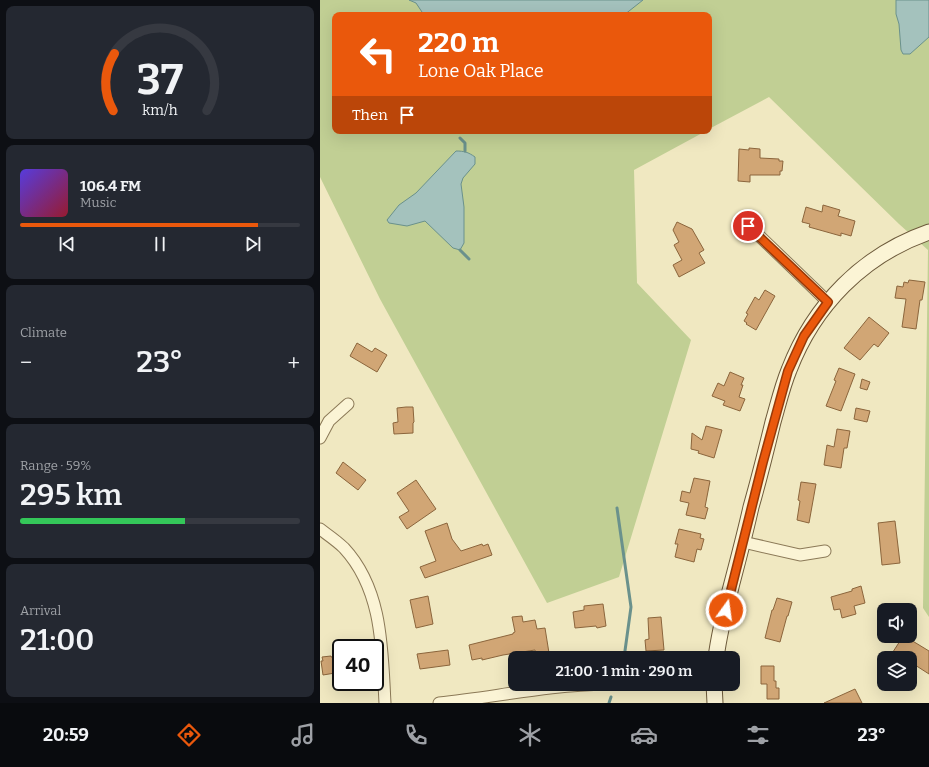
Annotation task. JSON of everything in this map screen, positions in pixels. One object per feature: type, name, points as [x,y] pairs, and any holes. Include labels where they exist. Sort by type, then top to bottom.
[{"type":"street","points":[[748,226],[828,302]]},
{"type":"street","points":[[717,651],[722,624],[765,454],[788,371],[804,336],[828,302],[858,271],[902,243],[929,232]]},
{"type":"street","points":[[320,438],[329,421],[348,404]]},
{"type":"street","points":[[320,529],[344,548],[357,564],[367,582],[374,601],[378,620],[385,703]]},
{"type":"street","points":[[743,542],[800,555],[825,550]]},
{"type":"street","points":[[439,703],[484,700],[532,691]]},
{"type":"street","points":[[714,691],[715,703]]},
{"type":"green space","points":[[320,0],[929,0],[929,617],[923,608],[928,250],[899,224],[769,97],[712,127],[712,12],[332,12],[332,134],[700,134],[634,170],[637,283],[691,340],[619,577],[547,603],[380,299],[320,177]]},
{"type":"water","points":[[409,0],[643,0],[628,12],[422,12],[416,3]]},
{"type":"water","points":[[896,0],[929,0],[929,37],[910,54],[903,54],[901,50],[899,24],[896,14]]},
{"type":"water","points":[[456,151],[466,152],[475,157],[475,164],[463,178],[461,184],[464,207],[464,243],[460,250],[453,248],[425,221],[407,226],[389,223],[387,220],[399,205],[416,193]]},
{"type":"building","points":[[749,148],[760,149],[760,158],[779,159],[779,161],[783,161],[780,175],[750,175],[750,182],[738,181],[739,149],[749,150]]},
{"type":"building","points":[[823,205],[840,210],[838,216],[855,221],[851,236],[841,233],[841,236],[809,227],[810,224],[802,222],[806,207],[822,212]]},
{"type":"building","points":[[677,222],[692,229],[704,250],[699,253],[705,263],[679,277],[673,265],[682,260],[674,245],[679,242],[673,230]]},
{"type":"building","points":[[909,280],[925,282],[922,300],[920,300],[916,329],[902,327],[906,299],[895,298],[897,286],[903,287],[904,282],[908,283]]},
{"type":"building","points":[[765,290],[775,296],[756,330],[744,321],[748,314],[746,313],[755,297],[759,300]]},
{"type":"building","points":[[869,317],[889,333],[878,347],[874,344],[860,360],[844,348]]},
{"type":"building","points":[[357,343],[372,352],[375,348],[387,355],[377,372],[350,356]]},
{"type":"building","points":[[839,368],[855,374],[841,411],[826,406],[836,381],[834,380]]},
{"type":"building","points":[[730,372],[744,378],[739,397],[745,399],[740,411],[723,405],[725,401],[712,396],[718,383],[724,386]]},
{"type":"building","points":[[862,379],[870,382],[867,390],[860,388]]},
{"type":"building","points":[[413,407],[413,433],[394,434],[393,423],[398,422],[397,408]]},
{"type":"building","points":[[856,408],[870,411],[867,422],[854,419]]},
{"type":"building","points":[[706,426],[722,430],[714,458],[691,449],[692,433],[702,440]]},
{"type":"building","points":[[837,429],[850,431],[847,448],[844,448],[841,468],[824,465],[827,445],[834,447]]},
{"type":"building","points":[[343,462],[366,480],[358,490],[336,473]]},
{"type":"building","points":[[694,478],[710,481],[705,507],[708,508],[705,519],[686,515],[689,503],[680,501],[682,491],[690,493]]},
{"type":"building","points":[[416,480],[436,509],[407,529],[399,517],[409,511],[397,493]]},
{"type":"building","points":[[801,482],[816,484],[809,523],[797,520]]},
{"type":"building","points":[[895,521],[900,563],[882,565],[878,523]]},
{"type":"building","points":[[447,523],[452,539],[461,551],[482,544],[483,546],[488,544],[492,555],[425,578],[420,567],[436,561],[425,531]]},
{"type":"building","points":[[679,529],[701,534],[700,538],[704,539],[701,550],[697,549],[694,562],[675,557],[678,544],[675,544]]},
{"type":"building","points":[[861,586],[865,603],[854,606],[856,614],[842,618],[840,609],[834,610],[831,597],[852,591],[852,589]]},
{"type":"building","points":[[428,596],[433,624],[416,628],[410,600]]},
{"type":"building","points":[[777,598],[792,602],[780,642],[765,638],[772,610]]},
{"type":"building","points":[[603,604],[606,626],[597,628],[596,626],[575,628],[573,612],[584,610],[584,606]]},
{"type":"building","points":[[522,616],[523,622],[535,620],[537,629],[545,628],[549,651],[508,651],[508,654],[482,660],[482,658],[472,660],[469,645],[513,634],[515,632],[512,617]]},
{"type":"building","points":[[661,617],[664,650],[646,651],[645,640],[649,639],[648,618]]},
{"type":"building","points":[[899,643],[916,643],[929,651],[929,674],[917,666],[917,651],[894,651]]},
{"type":"building","points":[[448,650],[450,665],[420,669],[417,654]]},
{"type":"building","points":[[322,657],[332,657],[332,674],[323,675],[321,661],[323,661]]},
{"type":"building","points":[[761,666],[774,666],[774,681],[776,681],[776,688],[779,688],[779,699],[767,699],[767,684],[761,684]]},
{"type":"building","points":[[855,689],[862,703],[824,703]]},
{"type":"waterway","points":[[460,138],[465,143],[465,151]]},
{"type":"waterway","points":[[460,250],[469,259]]},
{"type":"waterway","points":[[617,508],[631,607],[625,651]]},
{"type":"waterway","points":[[609,703],[611,697]]},
{"type":"route","points":[[726,610],[763,462],[788,371],[804,336],[828,302],[748,226]]}]
